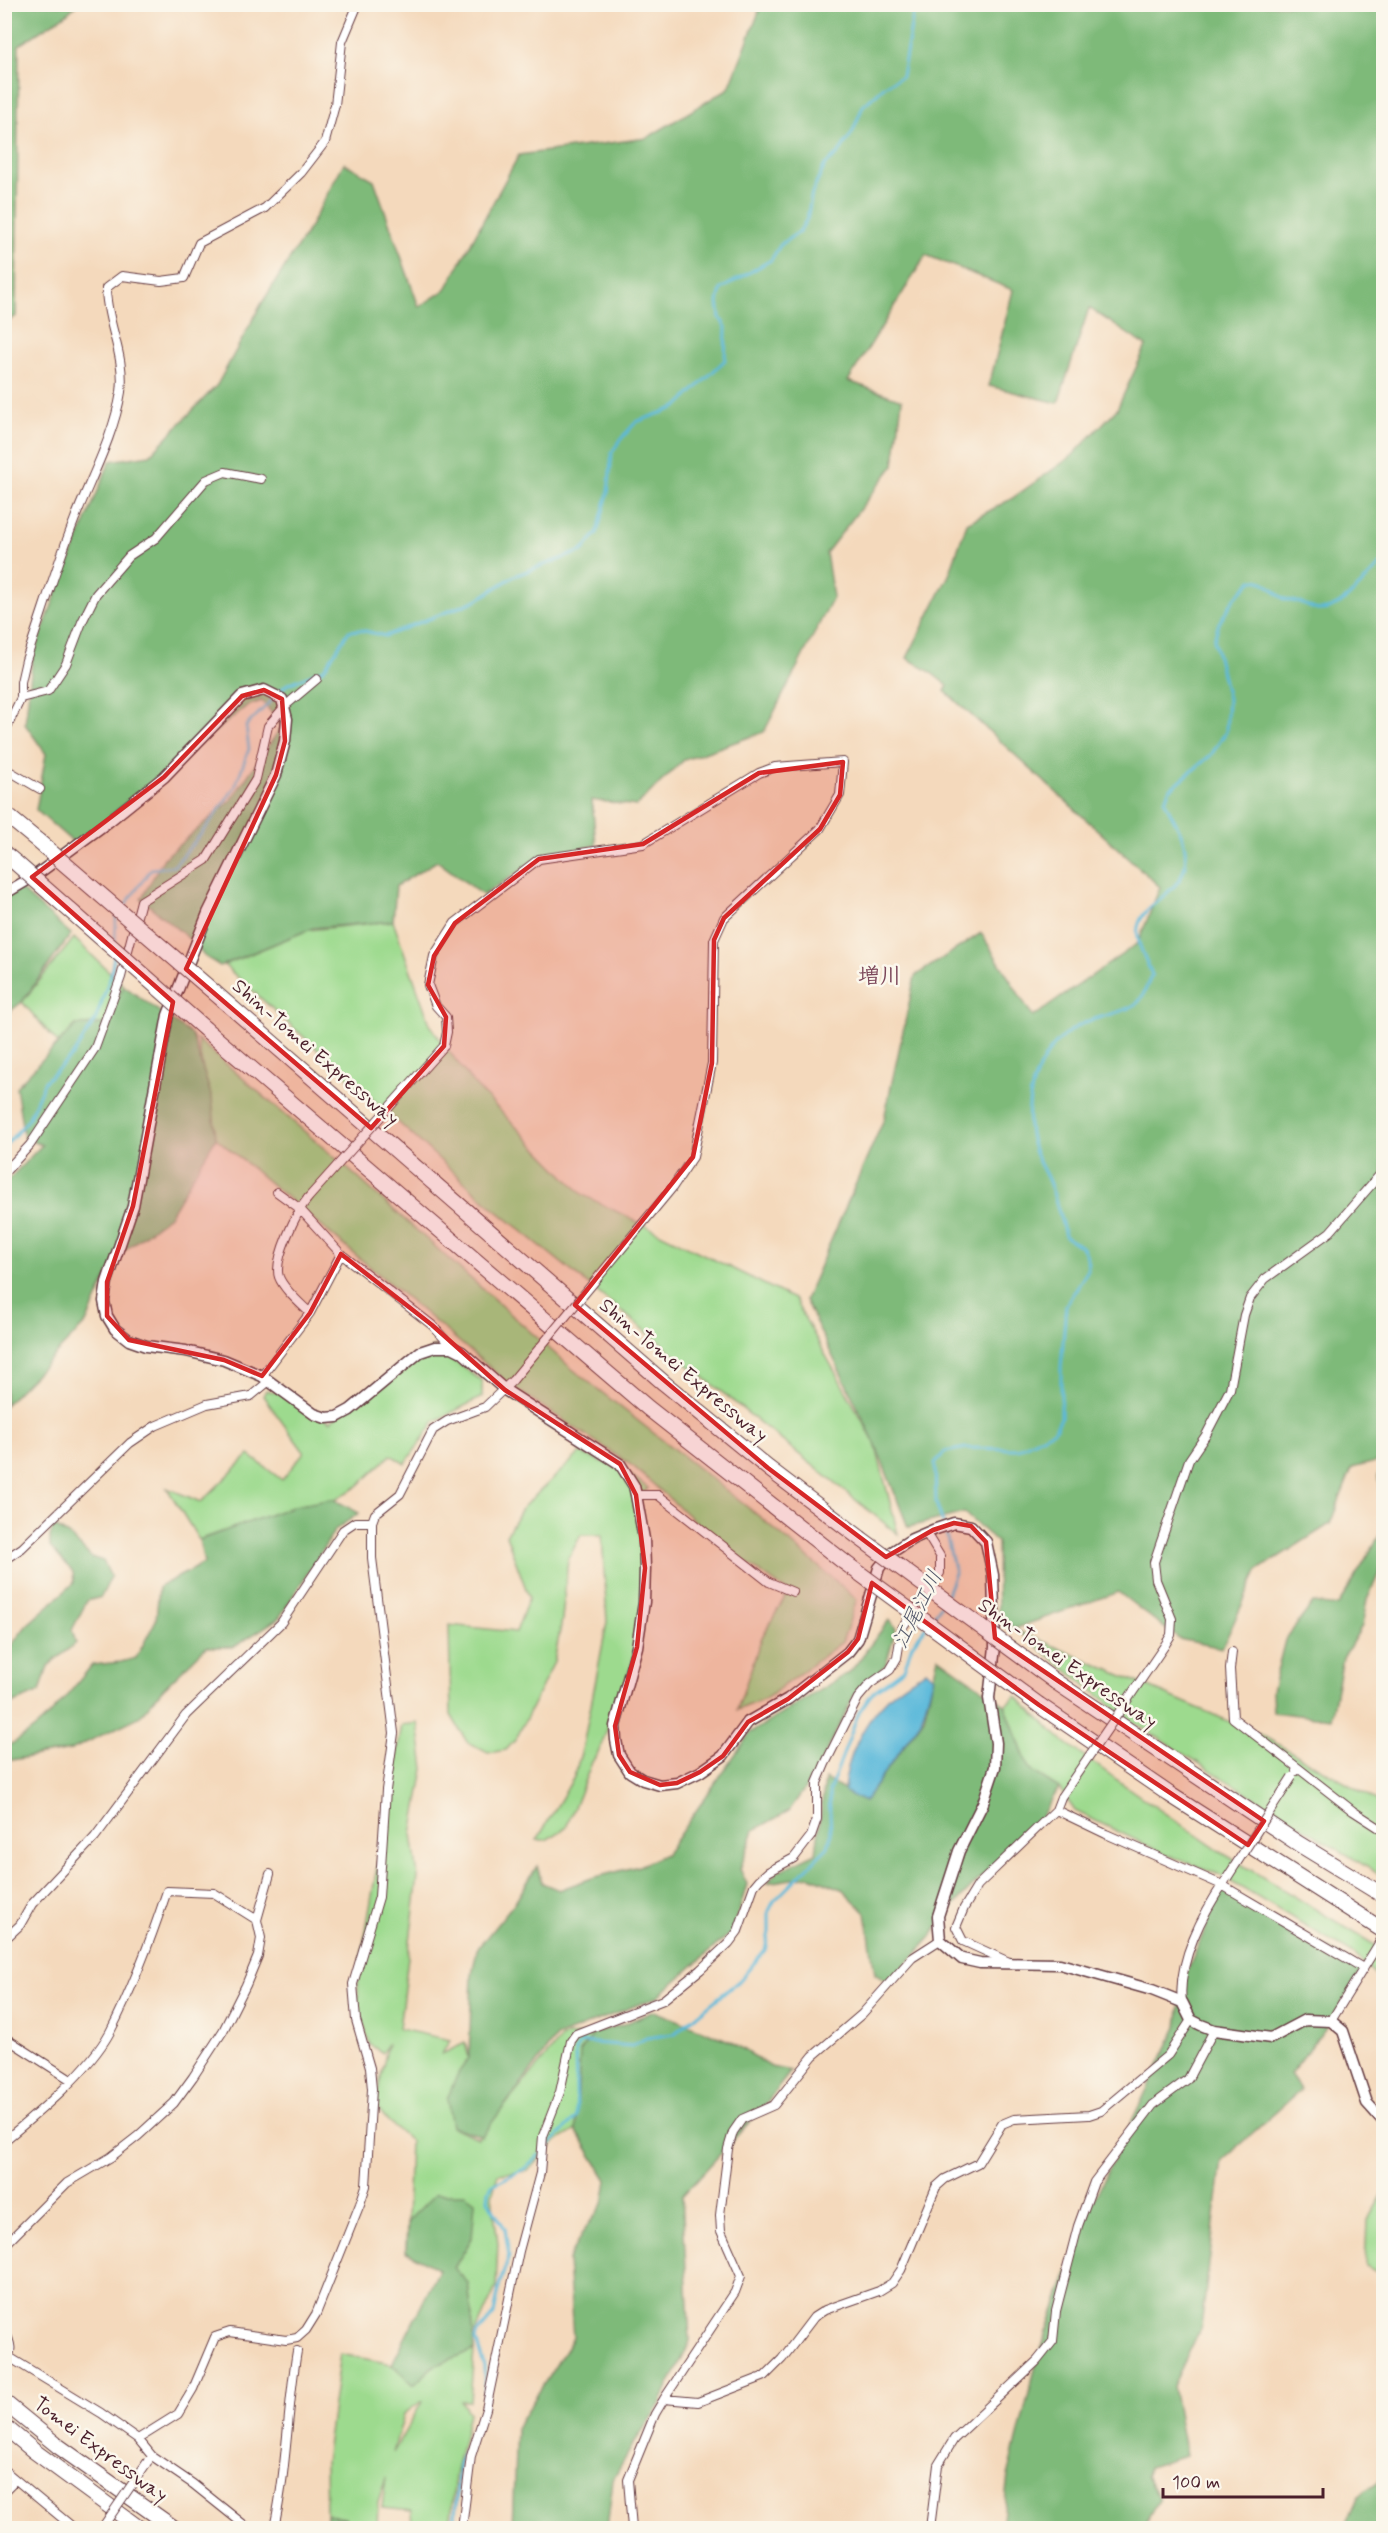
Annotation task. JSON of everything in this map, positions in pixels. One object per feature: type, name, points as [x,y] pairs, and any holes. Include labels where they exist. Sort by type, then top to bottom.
[{"type":"highway","name":"Shin-Tomei Expressway","points":[[4,813],[664,1383],[768,1468],[1056,1682],[1299,1844],[1383,1896]]},
{"type":"highway","points":[[10,858],[205,1029],[648,1408],[844,1562],[1039,1705],[1169,1794],[1383,1933]]},
{"type":"highway","name":"Tomei Expressway","points":[[4,2402],[58,2446],[174,2529]]},
{"type":"highway","name":"Tomei Expressway","points":[[4,2426],[139,2529]]},
{"type":"street","points":[[4,733],[21,698],[21,682],[26,660],[72,524],[115,420],[121,389],[119,350],[106,305],[106,288],[122,276],[160,281],[184,278],[199,243],[265,208],[301,173],[325,142],[335,105],[342,42],[358,4]]},
{"type":"street","points":[[21,698],[48,691],[66,664],[82,622],[96,594],[129,556],[156,538],[206,480],[225,472],[261,479]]},
{"type":"street","points":[[4,1173],[30,1145],[95,1048],[121,977],[141,901],[206,860],[256,778],[268,726],[284,702],[317,679]]},
{"type":"street","points":[[4,894],[90,835],[164,777],[242,696],[264,690],[284,702],[287,719],[285,741],[276,775],[208,913],[168,1015],[133,1206],[107,1282],[104,1301],[107,1316],[115,1329],[129,1340],[146,1346],[186,1351],[224,1360],[265,1379],[314,1414],[326,1418],[337,1417],[350,1410],[420,1352],[435,1347],[452,1347]]},
{"type":"street","points":[[138,2439],[178,2414],[193,2389],[215,2337],[230,2332],[286,2340],[297,2338],[306,2330],[316,2314],[366,2186],[372,2088],[370,2068],[356,2020],[353,1984],[379,1897],[386,1790],[394,1733],[372,1558],[372,1522],[375,1514],[400,1494],[433,1430],[447,1421],[485,1407],[505,1390],[672,1188],[693,1156],[712,1063],[714,940],[724,918],[820,829],[840,795],[843,762],[775,767],[759,773],[643,844],[539,859],[455,923],[434,956],[428,985],[436,1006],[446,1017],[447,1032],[444,1046],[299,1208],[278,1266],[283,1283],[310,1313]]},
{"type":"street","points":[[4,768],[40,789]]},
{"type":"street","points":[[1012,1963],[963,1941],[956,1927],[964,1908],[978,1885],[1056,1810],[1060,1797],[1172,1635],[1172,1619],[1156,1580],[1154,1562],[1189,1460],[1206,1435],[1230,1389],[1244,1315],[1250,1298],[1265,1279],[1330,1232],[1383,1170]]},
{"type":"street","points":[[277,1192],[299,1208],[341,1254],[432,1325],[452,1347],[462,1352],[505,1390],[620,1464],[634,1486],[644,1539],[644,1602],[637,1647],[615,1726],[618,1755],[630,1772],[644,1780],[660,1785],[677,1784],[723,1756],[748,1722],[788,1699],[849,1652],[858,1639],[879,1568],[892,1552],[926,1533],[954,1523],[971,1526],[986,1542],[993,1575],[995,1647],[989,1698],[996,1743],[995,1767],[983,1803],[958,1851],[938,1916],[940,1940],[962,1959],[980,1963],[1060,1964],[1152,1990],[1182,2002]]},
{"type":"street","points":[[4,1560],[22,1548],[130,1443],[155,1426],[207,1404],[251,1396],[310,1313],[341,1254]]},
{"type":"street","points":[[636,1495],[658,1495],[769,1582],[793,1592]]},
{"type":"street","points":[[4,1940],[20,1925],[32,1904],[95,1837],[186,1715],[281,1623],[343,1530],[355,1522],[372,1522]]},
{"type":"street","points":[[462,2529],[471,2457],[486,2409],[541,2162],[543,2136],[560,2092],[571,2041],[576,2034],[663,2000],[700,1970],[729,1943],[738,1931],[754,1886],[768,1872],[794,1858],[811,1836],[817,1819],[817,1783],[825,1764],[858,1698],[870,1684],[890,1670],[894,1664],[902,1628],[940,1573],[940,1556],[926,1533]]},
{"type":"street","points":[[1232,1652],[1230,1669],[1233,1718],[1353,1811],[1383,1831]]},
{"type":"street","points":[[1298,1768],[1224,1882],[1191,1943],[1180,1988],[1182,2002],[1191,2020],[1214,2030],[1271,2038],[1305,2020],[1331,2021],[1343,2031],[1367,2103],[1383,2122]]},
{"type":"street","points":[[1056,1810],[1106,1834],[1224,1882],[1365,1964]]},
{"type":"street","points":[[6,2239],[67,2183],[111,2157],[174,2103],[223,2031],[246,1985],[258,1956],[261,1938],[257,1920],[270,1874]]},
{"type":"street","points":[[4,2140],[34,2116],[71,2080],[109,2033],[150,1941],[167,1891],[214,1893],[257,1920]]},
{"type":"street","points":[[1331,2021],[1383,1933]]},
{"type":"street","points":[[632,2529],[628,2480],[655,2414],[735,2292],[741,2276],[721,2231],[720,2215],[728,2149],[733,2132],[742,2119],[774,2105],[813,2056],[862,2014],[912,1958],[940,1940]]},
{"type":"street","points":[[664,2398],[698,2402],[765,2376],[782,2359],[814,2318],[825,2310],[879,2291],[892,2283],[901,2270],[936,2187],[945,2179],[970,2169],[978,2163],[1002,2124],[1014,2119],[1089,2115],[1101,2111],[1168,2055],[1191,2020]]},
{"type":"street","points":[[930,2529],[938,2465],[945,2452],[954,2439],[1037,2361],[1053,2341],[1056,2311],[1078,2226],[1094,2182],[1153,2105],[1188,2079],[1214,2030]]},
{"type":"street","points":[[4,2037],[71,2080]]},
{"type":"street","points":[[4,2329],[12,2344],[6,2360],[101,2412],[138,2439],[150,2458],[193,2484],[248,2529]]},
{"type":"street","points":[[274,2529],[287,2441],[289,2395],[297,2351]]},
{"type":"street","points":[[102,2529],[150,2458]]},
{"type":"street","points":[[4,2470],[74,2529]]},
{"type":"street","points":[[4,2491],[15,2480]]},
{"type":"highlighted area","points":[[264,690],[282,699],[285,741],[276,775],[186,969],[371,1128],[444,1046],[446,1017],[428,985],[434,956],[455,923],[539,859],[643,844],[759,773],[843,762],[840,795],[820,829],[724,918],[714,940],[712,1063],[693,1157],[575,1305],[768,1468],[886,1557],[933,1530],[954,1523],[971,1526],[986,1542],[995,1638],[1264,1821],[1248,1845],[1039,1705],[872,1583],[858,1639],[848,1652],[788,1699],[748,1722],[723,1756],[700,1772],[677,1783],[660,1785],[630,1772],[619,1755],[615,1726],[637,1647],[645,1568],[636,1495],[620,1464],[505,1390],[432,1325],[341,1254],[310,1313],[262,1376],[224,1360],[129,1340],[107,1316],[107,1282],[133,1206],[173,1002],[32,877],[164,777],[242,696]]},
{"type":"green space","points":[[5,4],[76,5],[67,14],[19,45],[16,316],[5,324]]},
{"type":"green space","points":[[756,5],[1383,5],[1383,1460],[1352,1468],[1330,1524],[1258,1570],[1222,1648],[1179,1639],[1118,1592],[1016,1628],[998,1622],[997,1542],[964,1513],[908,1527],[874,1441],[805,1300],[884,1119],[915,976],[981,933],[1033,1017],[1138,943],[1160,887],[945,691],[948,686],[907,658],[949,575],[967,523],[1011,499],[1072,456],[1117,409],[1146,346],[1089,308],[1058,403],[989,386],[1013,290],[926,255],[848,381],[902,400],[894,465],[826,553],[833,597],[764,732],[684,760],[636,806],[592,800],[596,845],[539,859],[483,895],[437,861],[396,886],[393,921],[313,928],[220,966],[204,956],[193,942],[141,899],[164,858],[231,800],[282,726],[262,701],[247,706],[75,844],[36,810],[46,754],[25,724],[33,656],[110,461],[150,455],[217,385],[262,303],[308,230],[344,163],[374,180],[419,307],[446,289],[519,155],[647,138],[729,88],[759,12]]},
{"type":"green space","points":[[20,889],[71,934],[22,1002],[5,1015],[5,896]]},
{"type":"green space","points":[[393,921],[431,1027],[472,1082],[583,1195],[794,1299],[875,1443],[898,1534],[492,1207],[224,965],[308,930]]},
{"type":"green space","points":[[74,938],[124,986],[105,1024],[76,1025],[58,1043],[22,1002]]},
{"type":"green space","points":[[124,986],[192,1035],[212,1098],[216,1138],[169,1216],[116,1257],[86,1323],[5,1405],[5,1183],[42,1145],[24,1138],[16,1087],[76,1025],[105,1024]]},
{"type":"green space","points":[[197,1039],[347,1168],[571,1368],[760,1517],[857,1599],[842,1642],[765,1699],[737,1710],[762,1637],[788,1592],[717,1541],[634,1467],[512,1386],[216,1138]]},
{"type":"green space","points":[[435,1347],[482,1381],[482,1397],[435,1421],[405,1464],[391,1455],[358,1486],[337,1499],[199,1540],[167,1488],[201,1502],[249,1455],[282,1480],[304,1452],[263,1396],[266,1390],[289,1395],[330,1421]]},
{"type":"green space","points":[[580,1453],[624,1470],[648,1488],[637,1501],[643,1608],[632,1664],[599,1751],[592,1762],[566,1828],[546,1840],[537,1840],[574,1777],[583,1746],[607,1622],[602,1535],[581,1535],[568,1559],[562,1620],[554,1662],[516,1739],[506,1750],[488,1753],[467,1742],[451,1715],[449,1625],[516,1632],[529,1597],[506,1535],[523,1507]]},
{"type":"green space","points":[[1383,1471],[1383,1525],[1378,1475]]},
{"type":"green space","points":[[333,1499],[359,1513],[335,1530],[279,1618],[234,1647],[206,1647],[163,1689],[139,1717],[71,1750],[5,1761],[5,1747],[31,1732],[42,1722],[63,1701],[92,1665],[136,1658],[156,1620],[159,1587],[204,1563],[199,1540],[294,1506]]},
{"type":"green space","points":[[54,1526],[71,1537],[91,1557],[103,1561],[111,1577],[101,1597],[87,1601],[72,1630],[76,1643],[48,1666],[40,1692],[5,1707],[5,1653],[27,1625],[74,1583],[73,1572],[50,1547],[50,1536]]},
{"type":"green space","points":[[1383,1529],[1383,1564],[1367,1600],[1362,1626],[1343,1658],[1331,1719],[1273,1712],[1272,1691],[1285,1640],[1313,1603],[1338,1606]]},
{"type":"green space","points":[[889,1620],[896,1628],[886,1664],[855,1694],[815,1774],[789,1811],[754,1830],[740,1869],[747,1884],[733,1931],[657,1997],[556,2037],[482,2136],[452,2127],[447,2099],[458,2073],[469,2058],[472,1975],[477,1949],[516,1901],[537,1866],[542,1883],[559,1890],[592,1878],[639,1866],[666,1854],[750,1733],[851,1671]]},
{"type":"green space","points":[[1016,1630],[1263,1736],[1383,1804],[1383,1877],[1131,1721]]},
{"type":"green space","points":[[938,1657],[1005,1705],[1029,1769],[1059,1788],[1040,1819],[955,1904],[928,1940],[889,1983],[875,1974],[866,1913],[842,1889],[810,1876],[767,1883],[778,1871],[816,1853],[825,1779],[864,1802],[924,1718]]},
{"type":"green space","points":[[1016,1696],[1062,1740],[1134,1792],[1221,1852],[1383,1950],[1383,1982],[1354,1954],[1218,1874],[1165,1854],[1075,1811],[1059,1788],[1029,1773],[1005,1705]]},
{"type":"green space","points":[[418,1723],[424,1769],[412,1834],[418,1877],[399,2029],[450,2040],[442,2054],[465,2043],[469,2058],[452,2127],[478,2138],[562,2037],[594,2033],[580,2052],[576,2130],[557,2141],[527,2171],[498,2174],[492,2196],[498,2243],[496,2287],[474,2336],[468,2283],[454,2268],[472,2238],[408,2221],[406,2248],[410,2141],[388,2121],[375,2105],[388,2043],[383,2053],[370,2045],[358,2005],[358,1975],[402,1725]]},
{"type":"green space","points":[[1222,1889],[1363,1968],[1331,2021],[1290,2074],[1301,2090],[1222,2160],[1201,2327],[1173,2386],[1186,2456],[1149,2467],[1145,2476],[1159,2500],[1143,2528],[1002,2528],[1008,2476],[1037,2361],[1090,2208],[1177,2027],[1182,1984]]},
{"type":"green space","points":[[654,2011],[732,2042],[771,2067],[791,2071],[763,2107],[682,2196],[690,2341],[659,2406],[613,2480],[607,2528],[512,2528],[516,2428],[573,2338],[568,2260],[583,2232],[603,2204],[607,2180],[576,2130],[580,2052],[594,2033],[624,2024]]},
{"type":"green space","points":[[435,2194],[465,2194],[475,2201],[472,2238],[454,2268],[468,2283],[474,2350],[434,2366],[414,2385],[392,2364],[439,2270],[406,2251],[408,2221]]},
{"type":"green space","points":[[1383,2194],[1384,2275],[1365,2266],[1367,2221]]},
{"type":"green space","points":[[474,2350],[470,2401],[461,2401],[469,2413],[455,2476],[450,2528],[413,2528],[412,2511],[382,2508],[386,2477],[378,2503],[377,2528],[354,2528],[344,2517],[326,2515],[325,2462],[340,2354],[392,2364],[414,2384],[439,2362]],"holes":[[[423,2400],[393,2453],[404,2414]]]},
{"type":"green space","points":[[1383,2478],[1383,2528],[1344,2528],[1357,2497]]},
{"type":"green space","points":[[326,2515],[344,2517],[354,2528],[325,2528]]},
{"type":"water","points":[[926,1670],[934,1677],[921,1721],[864,1802],[844,1791],[852,1753],[871,1718],[892,1694]]},
{"type":"waterway","points":[[278,693],[286,685],[324,669],[349,631],[361,630],[385,636],[477,600],[514,576],[582,551],[597,533],[608,493],[612,452],[621,439],[636,422],[677,407],[725,360],[726,327],[720,318],[718,302],[721,289],[771,260],[781,244],[799,232],[807,219],[812,193],[825,165],[838,154],[852,133],[863,106],[885,86],[902,76],[915,4]]},
{"type":"waterway","name":"江尾江川","points":[[943,1523],[936,1503],[935,1463],[945,1452],[966,1448],[1018,1449],[1054,1431],[1061,1418],[1061,1368],[1066,1305],[1088,1270],[1087,1256],[1083,1248],[1065,1236],[1049,1182],[1034,1150],[1030,1132],[1031,1094],[1044,1059],[1055,1044],[1086,1022],[1136,1004],[1142,997],[1152,975],[1140,945],[1138,927],[1150,907],[1177,883],[1183,872],[1186,858],[1183,839],[1165,801],[1169,790],[1211,755],[1226,732],[1228,699],[1214,640],[1219,623],[1234,599],[1252,580],[1266,584],[1287,600],[1318,610],[1327,609],[1345,600],[1384,561]]},
{"type":"waterway","points":[[124,907],[151,869],[174,866],[206,828],[235,787],[249,749],[246,726],[274,698]]},
{"type":"waterway","points":[[115,943],[118,914]]},
{"type":"waterway","points":[[4,1147],[28,1120],[45,1081],[72,1056],[95,1021],[111,975],[114,956]]},
{"type":"waterway","name":"江尾江川","points":[[945,1529],[955,1573],[947,1594]]},
{"type":"waterway","name":"江尾江川","points":[[931,1620],[941,1605]]},
{"type":"waterway","name":"江尾江川","points":[[544,2150],[577,2117],[575,2051],[582,2042],[632,2046],[646,2038],[674,2034],[740,1980],[765,1950],[769,1932],[769,1911],[774,1901],[828,1847],[831,1834],[829,1792],[859,1712],[873,1692],[904,1669],[912,1645],[926,1627]]},
{"type":"waterway","name":"江尾江川","points":[[485,2397],[484,2366],[476,2340],[478,2333],[494,2314],[500,2283],[509,2256],[505,2229],[488,2200],[489,2191],[492,2185],[524,2169],[539,2155]]},
{"type":"waterway","name":"江尾江川","points":[[454,2528],[459,2465],[481,2412]]},
{"type":"district","name":"増川","points":[[880,975]]}]
